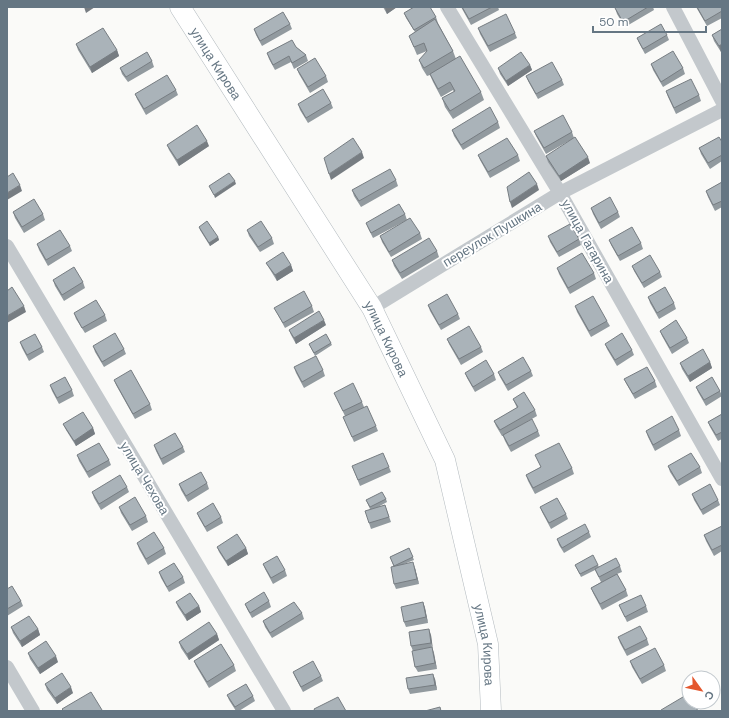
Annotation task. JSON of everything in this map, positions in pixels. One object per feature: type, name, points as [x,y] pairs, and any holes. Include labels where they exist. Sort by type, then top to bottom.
[{"type":"main road","name":"улица Кирова","points":[[180,7],[372,308],[445,460],[488,644],[491,711]]},
{"type":"street","name":"улица Гагарина","points":[[447,7],[560,192],[722,479]]},
{"type":"street","points":[[673,7],[722,101]]},
{"type":"street","name":"переулок Пушкина","points":[[372,308],[560,192],[722,110]]},
{"type":"street","name":"улица Чехова","points":[[7,246],[284,711]]},
{"type":"street","points":[[7,667],[33,711]]},
{"type":"building","points":[[414,7],[430,7],[436,17],[414,30],[404,13]]},
{"type":"building","points":[[462,7],[492,7],[469,19]]},
{"type":"building","points":[[648,7],[623,22],[615,8]]},
{"type":"building","points":[[697,7],[722,7],[722,11],[705,21]]},
{"type":"building","points":[[283,12],[290,24],[260,41],[254,29]]},
{"type":"building","points":[[506,14],[515,33],[488,46],[478,28]]},
{"type":"building","points":[[435,19],[453,51],[424,68],[419,60],[427,51],[424,43],[414,47],[409,36]]},
{"type":"building","points":[[661,24],[667,35],[643,49],[637,38]]},
{"type":"building","points":[[103,28],[117,50],[90,67],[76,44]]},
{"type":"building","points":[[722,29],[722,44],[719,46],[712,35]]},
{"type":"building","points":[[292,40],[296,47],[306,55],[292,63],[289,56],[273,65],[267,53]]},
{"type":"building","points":[[673,51],[683,68],[661,82],[651,64]]},
{"type":"building","points":[[147,52],[152,61],[126,77],[120,68]]},
{"type":"building","points":[[521,52],[530,65],[506,81],[498,68]]},
{"type":"building","points":[[460,56],[481,92],[450,111],[442,98],[455,91],[450,82],[438,89],[430,74]]},
{"type":"building","points":[[315,58],[326,76],[308,87],[297,69]]},
{"type":"building","points":[[552,62],[562,80],[536,94],[526,76]]},
{"type":"building","points":[[167,75],[176,90],[144,109],[135,94]]},
{"type":"building","points":[[691,79],[699,95],[674,108],[666,91]]},
{"type":"building","points":[[323,89],[331,103],[306,118],[298,104]]},
{"type":"building","points":[[490,107],[498,122],[461,145],[452,130]]},
{"type":"building","points":[[563,115],[572,132],[544,148],[534,131]]},
{"type":"building","points":[[197,125],[207,141],[177,160],[167,145]]},
{"type":"building","points":[[575,137],[588,157],[559,176],[546,156]]},
{"type":"building","points":[[719,137],[722,142],[722,155],[708,163],[699,148]]},
{"type":"building","points":[[353,138],[362,152],[329,174],[324,158]]},
{"type":"building","points":[[507,138],[518,155],[488,172],[478,155]]},
{"type":"building","points":[[390,169],[396,180],[359,201],[352,190]]},
{"type":"building","points":[[529,172],[537,184],[510,202],[507,187]]},
{"type":"building","points":[[13,173],[20,185],[7,193],[7,177]]},
{"type":"building","points":[[229,173],[235,181],[214,195],[209,186]]},
{"type":"building","points":[[722,182],[722,201],[713,205],[706,191]]},
{"type":"building","points":[[610,197],[618,212],[599,223],[591,208]]},
{"type":"building","points":[[34,199],[43,214],[22,227],[13,212]]},
{"type":"building","points":[[399,204],[405,214],[371,233],[366,223]]},
{"type":"building","points":[[410,218],[420,233],[389,252],[380,236]]},
{"type":"building","points":[[207,221],[218,237],[209,243],[199,227]]},
{"type":"building","points":[[261,221],[272,238],[258,247],[247,230]]},
{"type":"building","points":[[570,224],[579,239],[557,252],[548,236]]},
{"type":"building","points":[[632,227],[641,243],[618,256],[609,240]]},
{"type":"building","points":[[60,230],[70,246],[46,260],[37,244]]},
{"type":"building","points":[[429,238],[437,251],[400,273],[392,260]]},
{"type":"building","points":[[283,252],[291,265],[275,275],[266,263]]},
{"type":"building","points":[[582,253],[594,273],[568,288],[557,268]]},
{"type":"building","points":[[650,255],[660,272],[642,283],[632,266]]},
{"type":"building","points":[[74,267],[83,282],[62,295],[53,280]]},
{"type":"building","points":[[12,287],[24,306],[7,316],[7,291]]},
{"type":"building","points":[[665,287],[674,303],[657,313],[648,297]]},
{"type":"building","points":[[304,291],[312,306],[283,323],[274,308]]},
{"type":"building","points":[[447,294],[458,314],[439,325],[428,305]]},
{"type":"building","points":[[593,296],[607,321],[589,331],[575,306]]},
{"type":"building","points":[[96,300],[105,315],[82,328],[74,313]]},
{"type":"building","points":[[319,311],[324,320],[294,338],[289,330]]},
{"type":"building","points":[[676,320],[687,338],[670,348],[660,331]]},
{"type":"building","points":[[469,326],[481,347],[459,359],[447,339]]},
{"type":"building","points":[[115,333],[124,349],[102,362],[93,346]]},
{"type":"building","points":[[622,333],[632,350],[615,360],[605,344]]},
{"type":"building","points":[[35,334],[42,347],[27,355],[20,342]]},
{"type":"building","points":[[326,334],[331,343],[314,353],[309,344]]},
{"type":"building","points":[[703,349],[710,362],[688,376],[680,363]]},
{"type":"building","points":[[316,356],[323,370],[302,382],[294,367]]},
{"type":"building","points":[[523,357],[531,371],[506,385],[498,372]]},
{"type":"building","points":[[486,360],[494,374],[473,387],[465,373]]},
{"type":"building","points":[[647,367],[655,381],[633,394],[624,379]]},
{"type":"building","points":[[131,370],[150,404],[133,414],[114,380]]},
{"type":"building","points":[[65,377],[72,390],[57,398],[50,385]]},
{"type":"building","points":[[712,377],[720,391],[704,400],[696,387]]},
{"type":"building","points":[[353,383],[362,402],[343,411],[334,393]]},
{"type":"building","points":[[524,392],[535,410],[500,430],[494,421],[518,407],[513,399]]},
{"type":"building","points":[[367,406],[376,426],[352,437],[343,417]]},
{"type":"building","points":[[83,412],[93,428],[74,441],[63,424]]},
{"type":"building","points":[[722,414],[722,432],[716,435],[708,422]]},
{"type":"building","points":[[672,416],[679,430],[653,445],[646,431]]},
{"type":"building","points":[[532,419],[538,431],[509,446],[503,435]]},
{"type":"building","points":[[175,433],[183,447],[161,459],[154,445]]},
{"type":"building","points":[[99,443],[109,460],[87,472],[77,455]]},
{"type":"building","points":[[559,443],[572,468],[533,488],[526,475],[541,467],[535,455]]},
{"type":"building","points":[[383,453],[389,467],[358,480],[352,466]]},
{"type":"building","points":[[691,453],[700,467],[677,481],[668,466]]},
{"type":"building","points":[[201,472],[207,483],[186,496],[179,484]]},
{"type":"building","points":[[120,475],[127,487],[99,504],[92,492]]},
{"type":"building","points":[[710,484],[718,500],[701,510],[692,494]]},
{"type":"building","points":[[382,492],[386,499],[370,507],[366,500]]},
{"type":"building","points":[[135,497],[146,516],[130,525],[119,507]]},
{"type":"building","points":[[557,498],[566,514],[549,523],[540,507]]},
{"type":"building","points":[[213,503],[221,517],[205,527],[197,513]]},
{"type":"building","points":[[385,505],[389,517],[369,523],[365,511]]},
{"type":"building","points":[[585,524],[589,532],[562,548],[557,539]]},
{"type":"building","points":[[722,526],[722,545],[712,550],[704,535]]},
{"type":"building","points":[[154,532],[164,548],[146,559],[137,543]]},
{"type":"building","points":[[237,534],[246,548],[226,561],[217,547]]},
{"type":"building","points":[[409,548],[413,557],[394,566],[390,557]]},
{"type":"building","points":[[593,555],[598,565],[580,574],[575,565]]},
{"type":"building","points":[[277,556],[285,570],[271,578],[263,564]]},
{"type":"building","points":[[616,558],[620,566],[599,577],[595,569]]},
{"type":"building","points":[[413,562],[417,579],[394,584],[391,567]]},
{"type":"building","points":[[174,563],[183,577],[167,587],[159,572]]},
{"type":"building","points":[[617,574],[626,590],[600,604],[591,588]]},
{"type":"building","points":[[12,586],[21,601],[7,609],[7,589]]},
{"type":"building","points":[[264,592],[269,601],[250,613],[245,604]]},
{"type":"building","points":[[190,593],[199,606],[185,615],[176,602]]},
{"type":"building","points":[[641,595],[646,606],[625,617],[619,605]]},
{"type":"building","points":[[294,602],[302,613],[270,633],[263,621]]},
{"type":"building","points":[[423,602],[426,617],[404,622],[401,607]]},
{"type":"building","points":[[29,616],[38,629],[20,641],[11,627]]},
{"type":"building","points":[[209,622],[217,634],[187,654],[179,642]]},
{"type":"building","points":[[640,626],[647,639],[625,650],[618,637]]},
{"type":"building","points":[[429,629],[431,643],[411,646],[409,632]]},
{"type":"building","points":[[46,641],[56,656],[38,668],[28,653]]},
{"type":"building","points":[[221,644],[234,665],[207,682],[194,661]]},
{"type":"building","points":[[432,647],[435,663],[415,667],[412,651]]},
{"type":"building","points":[[655,648],[664,665],[640,679],[630,661]]},
{"type":"building","points":[[313,661],[321,676],[301,687],[293,672]]},
{"type":"building","points":[[62,673],[71,687],[55,698],[45,684]]},
{"type":"building","points":[[433,674],[435,685],[408,689],[406,678]]},
{"type":"building","points":[[246,684],[253,696],[235,707],[227,695]]},
{"type":"building","points":[[91,692],[102,710],[101,711],[64,711],[62,709]]},
{"type":"building","points":[[338,697],[346,711],[315,711],[314,709]]},
{"type":"building","points":[[681,698],[681,710],[698,711],[662,711],[661,710]]},
{"type":"building","points":[[440,707],[441,711],[425,711]]}]
